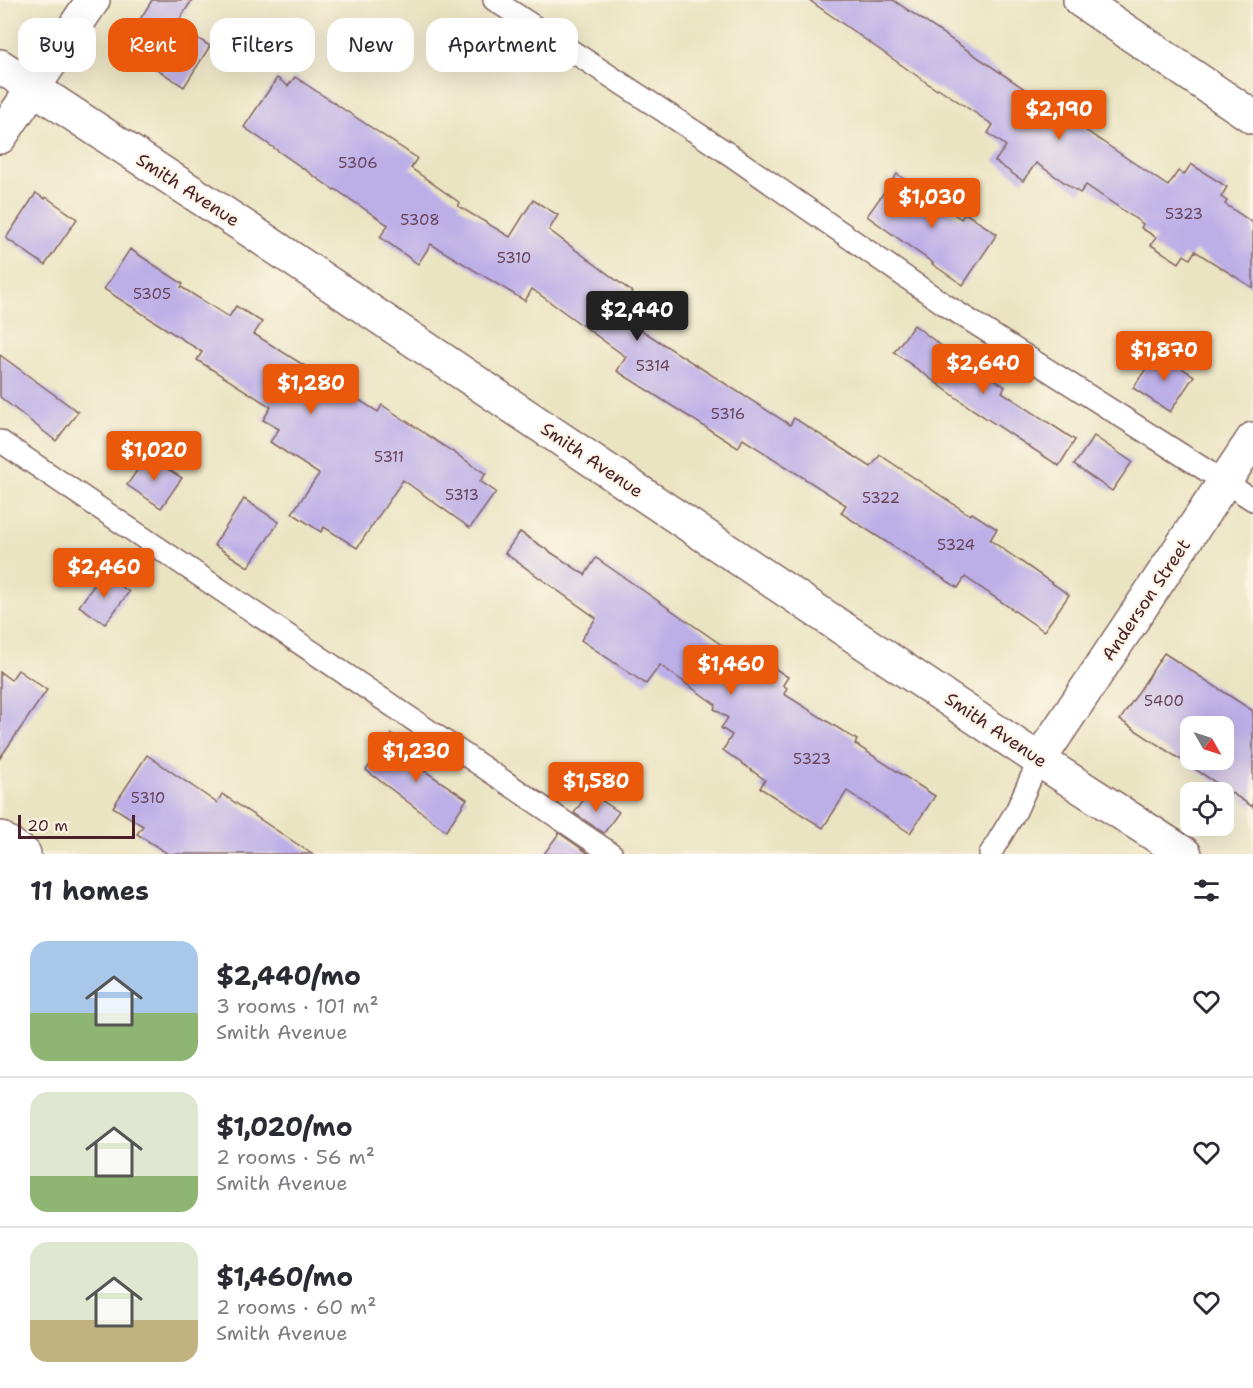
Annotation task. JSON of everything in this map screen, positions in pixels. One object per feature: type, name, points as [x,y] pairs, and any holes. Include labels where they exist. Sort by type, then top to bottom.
[{"type":"street","points":[[0,136],[93,0]]},
{"type":"street","points":[[1080,0],[1253,117]]},
{"type":"street","name":"Smith Avenue","points":[[0,66],[251,231],[1040,760],[1185,854]]},
{"type":"street","name":"Anderson Street","points":[[1040,760],[1253,439]]},
{"type":"street","points":[[0,838],[24,854]]},
{"type":"lane","points":[[494,0],[729,154],[944,303],[1253,500]]},
{"type":"lane","points":[[0,441],[612,854]]},
{"type":"lane","points":[[990,854],[1016,811],[1040,760]]},
{"type":"building","points":[[152,0],[192,0],[180,18],[141,18]]},
{"type":"building","points":[[809,0],[893,0],[1168,186],[1178,171],[1184,175],[1191,164],[1227,187],[1221,197],[1227,201],[1225,204],[1253,223],[1253,288],[1195,251],[1190,259],[1184,255],[1179,263],[1151,245],[1156,237],[1141,228],[1143,224],[1086,185],[1080,193],[1036,163],[1023,181],[995,161],[1006,146],[988,133],[993,125],[938,88],[937,90]]},
{"type":"building","points":[[198,39],[210,46],[198,65]]},
{"type":"building","points":[[161,72],[194,72],[184,87]]},
{"type":"building","points":[[295,77],[417,158],[411,168],[460,203],[458,206],[510,237],[533,200],[558,215],[549,230],[632,292],[616,314],[790,425],[794,418],[871,467],[880,455],[970,515],[972,513],[997,529],[990,540],[1069,595],[1044,631],[965,577],[958,588],[841,513],[846,505],[743,439],[738,448],[617,371],[626,357],[532,289],[525,301],[431,244],[418,264],[380,237],[388,225],[244,127],[277,78],[288,86]]},
{"type":"building","points":[[897,174],[961,219],[965,213],[997,234],[963,285],[867,216]]},
{"type":"building","points":[[36,193],[45,199],[46,197],[77,219],[45,265],[6,238]]},
{"type":"building","points":[[130,249],[183,284],[181,287],[229,317],[236,306],[262,322],[254,334],[378,412],[382,405],[486,474],[480,481],[496,492],[470,528],[403,480],[357,548],[324,527],[321,532],[292,513],[319,474],[270,442],[279,429],[263,420],[271,407],[197,360],[202,352],[104,289]]},
{"type":"building","points":[[914,325],[968,366],[970,362],[1005,387],[1002,392],[1075,440],[1059,466],[972,409],[894,352]]},
{"type":"building","points":[[1157,352],[1194,376],[1170,412],[1133,388]]},
{"type":"building","points":[[0,355],[78,412],[56,441],[0,397]]},
{"type":"building","points":[[1094,436],[1132,462],[1112,491],[1074,465]]},
{"type":"building","points":[[147,456],[182,478],[161,508],[127,485]]},
{"type":"building","points":[[244,499],[279,522],[248,567],[214,545]]},
{"type":"building","points":[[520,532],[585,575],[596,558],[745,661],[751,663],[756,656],[788,677],[783,685],[787,688],[784,694],[857,740],[855,744],[935,796],[910,833],[847,791],[823,828],[760,788],[765,780],[723,750],[732,735],[721,728],[728,718],[714,709],[716,705],[660,665],[646,684],[581,640],[596,618],[505,553]]},
{"type":"building","points":[[103,573],[129,592],[105,624],[79,606]]},
{"type":"building","points":[[1164,653],[1253,711],[1253,807],[1234,795],[1234,782],[1215,782],[1196,770],[1234,770],[1234,716],[1180,716],[1180,759],[1120,720]]},
{"type":"building","points":[[18,670],[47,690],[0,758],[0,672],[11,680]]},
{"type":"building","points":[[392,734],[420,756],[414,764],[467,799],[446,831],[366,770]]},
{"type":"building","points":[[147,755],[217,803],[222,794],[312,854],[168,854],[137,834],[143,826],[113,807]]},
{"type":"building","points":[[589,792],[619,812],[604,833],[574,813]]},
{"type":"building","points":[[559,833],[589,854],[544,854]]}]
